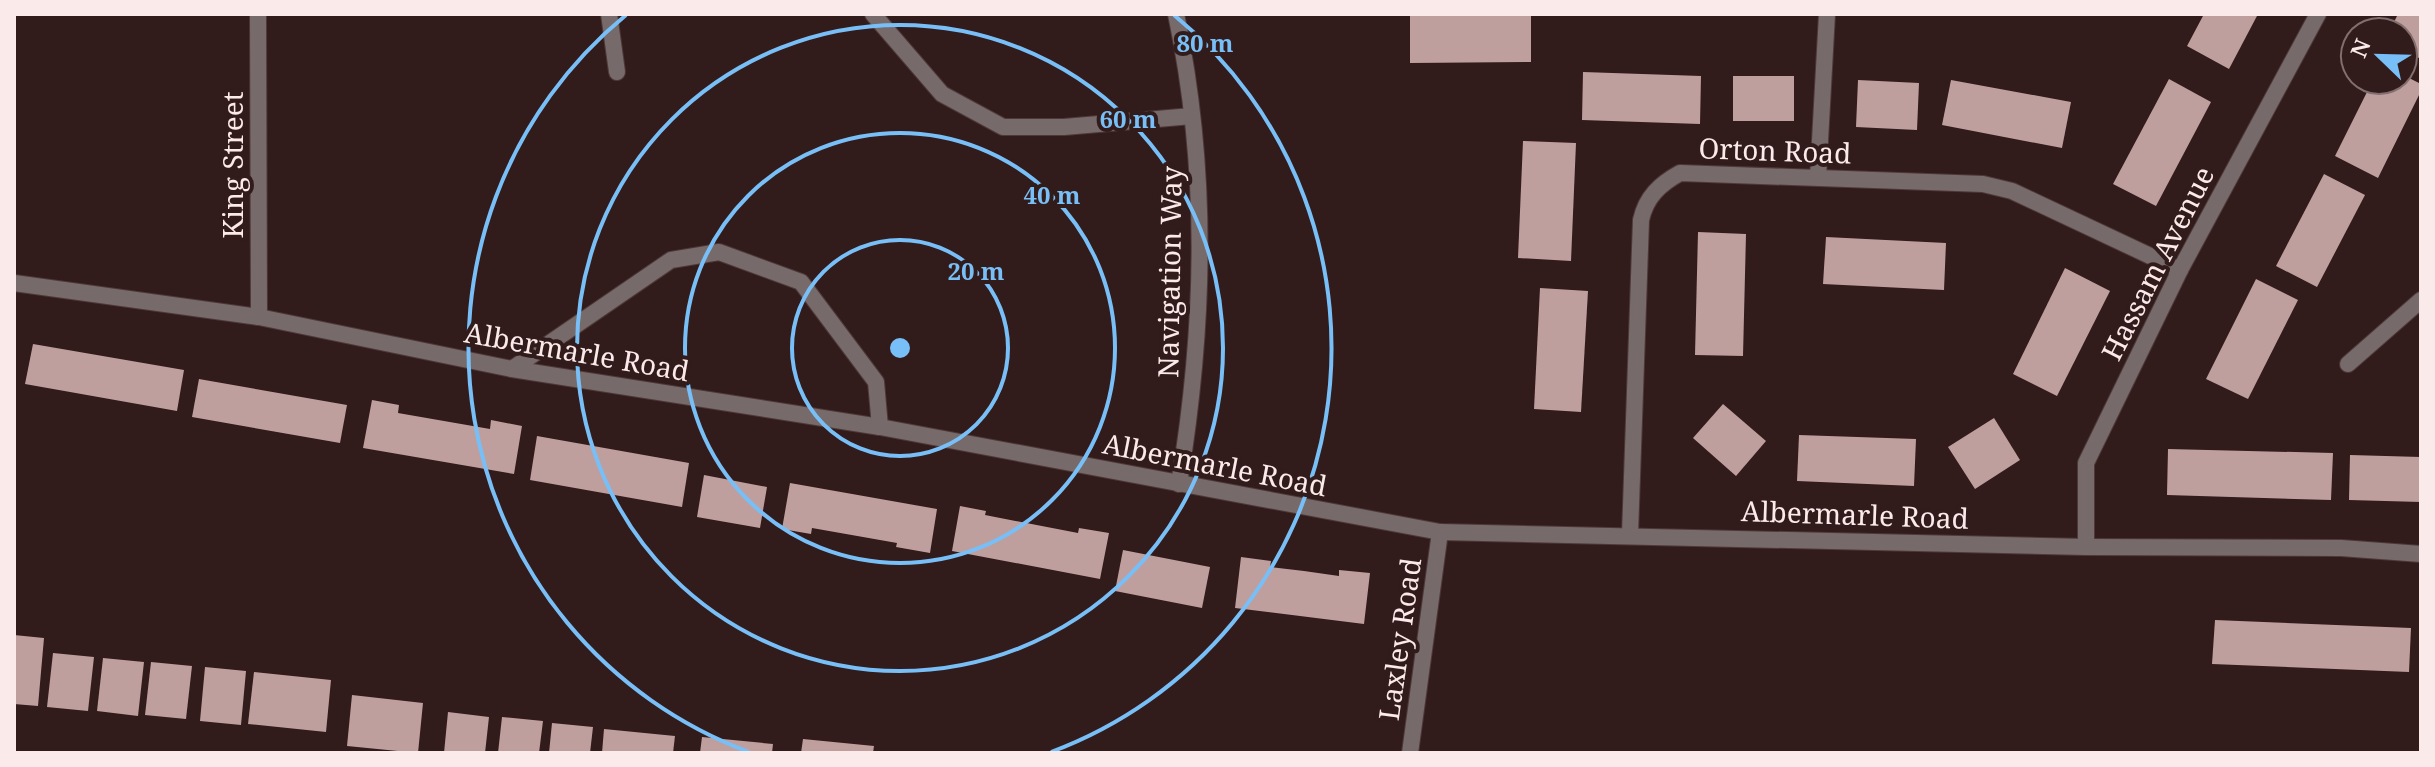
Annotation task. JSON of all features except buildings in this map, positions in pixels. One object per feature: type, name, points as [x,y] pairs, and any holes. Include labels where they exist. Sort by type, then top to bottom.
[{"type":"street","name":"King Street","points":[[258,14],[259,317]]},
{"type":"street","points":[[609,14],[617,72]]},
{"type":"street","points":[[873,14],[942,94],[1003,127],[1064,127],[1192,116]]},
{"type":"street","name":"Navigation Way","points":[[1176,14],[1200,172],[1199,326],[1179,484]]},
{"type":"street","points":[[1818,177],[1827,14]]},
{"type":"street","name":"Hassam Avenue","points":[[2086,547],[2086,463],[2180,270],[2318,14]]},
{"type":"street","name":"Orton Road","points":[[1630,534],[1644,205],[1665,182],[1680,173],[1983,184],[2012,191],[2180,270]]},
{"type":"street","points":[[512,369],[671,260],[719,252],[801,282],[876,382],[880,427]]},
{"type":"street","name":"Albermarle Road","points":[[14,283],[259,317],[512,369],[880,427],[1440,532],[1630,534],[2086,547],[2341,548],[2421,554]]},
{"type":"street","points":[[2348,364],[2421,300]]},
{"type":"street","name":"Laxley Road","points":[[1410,753],[1440,532]]}]
